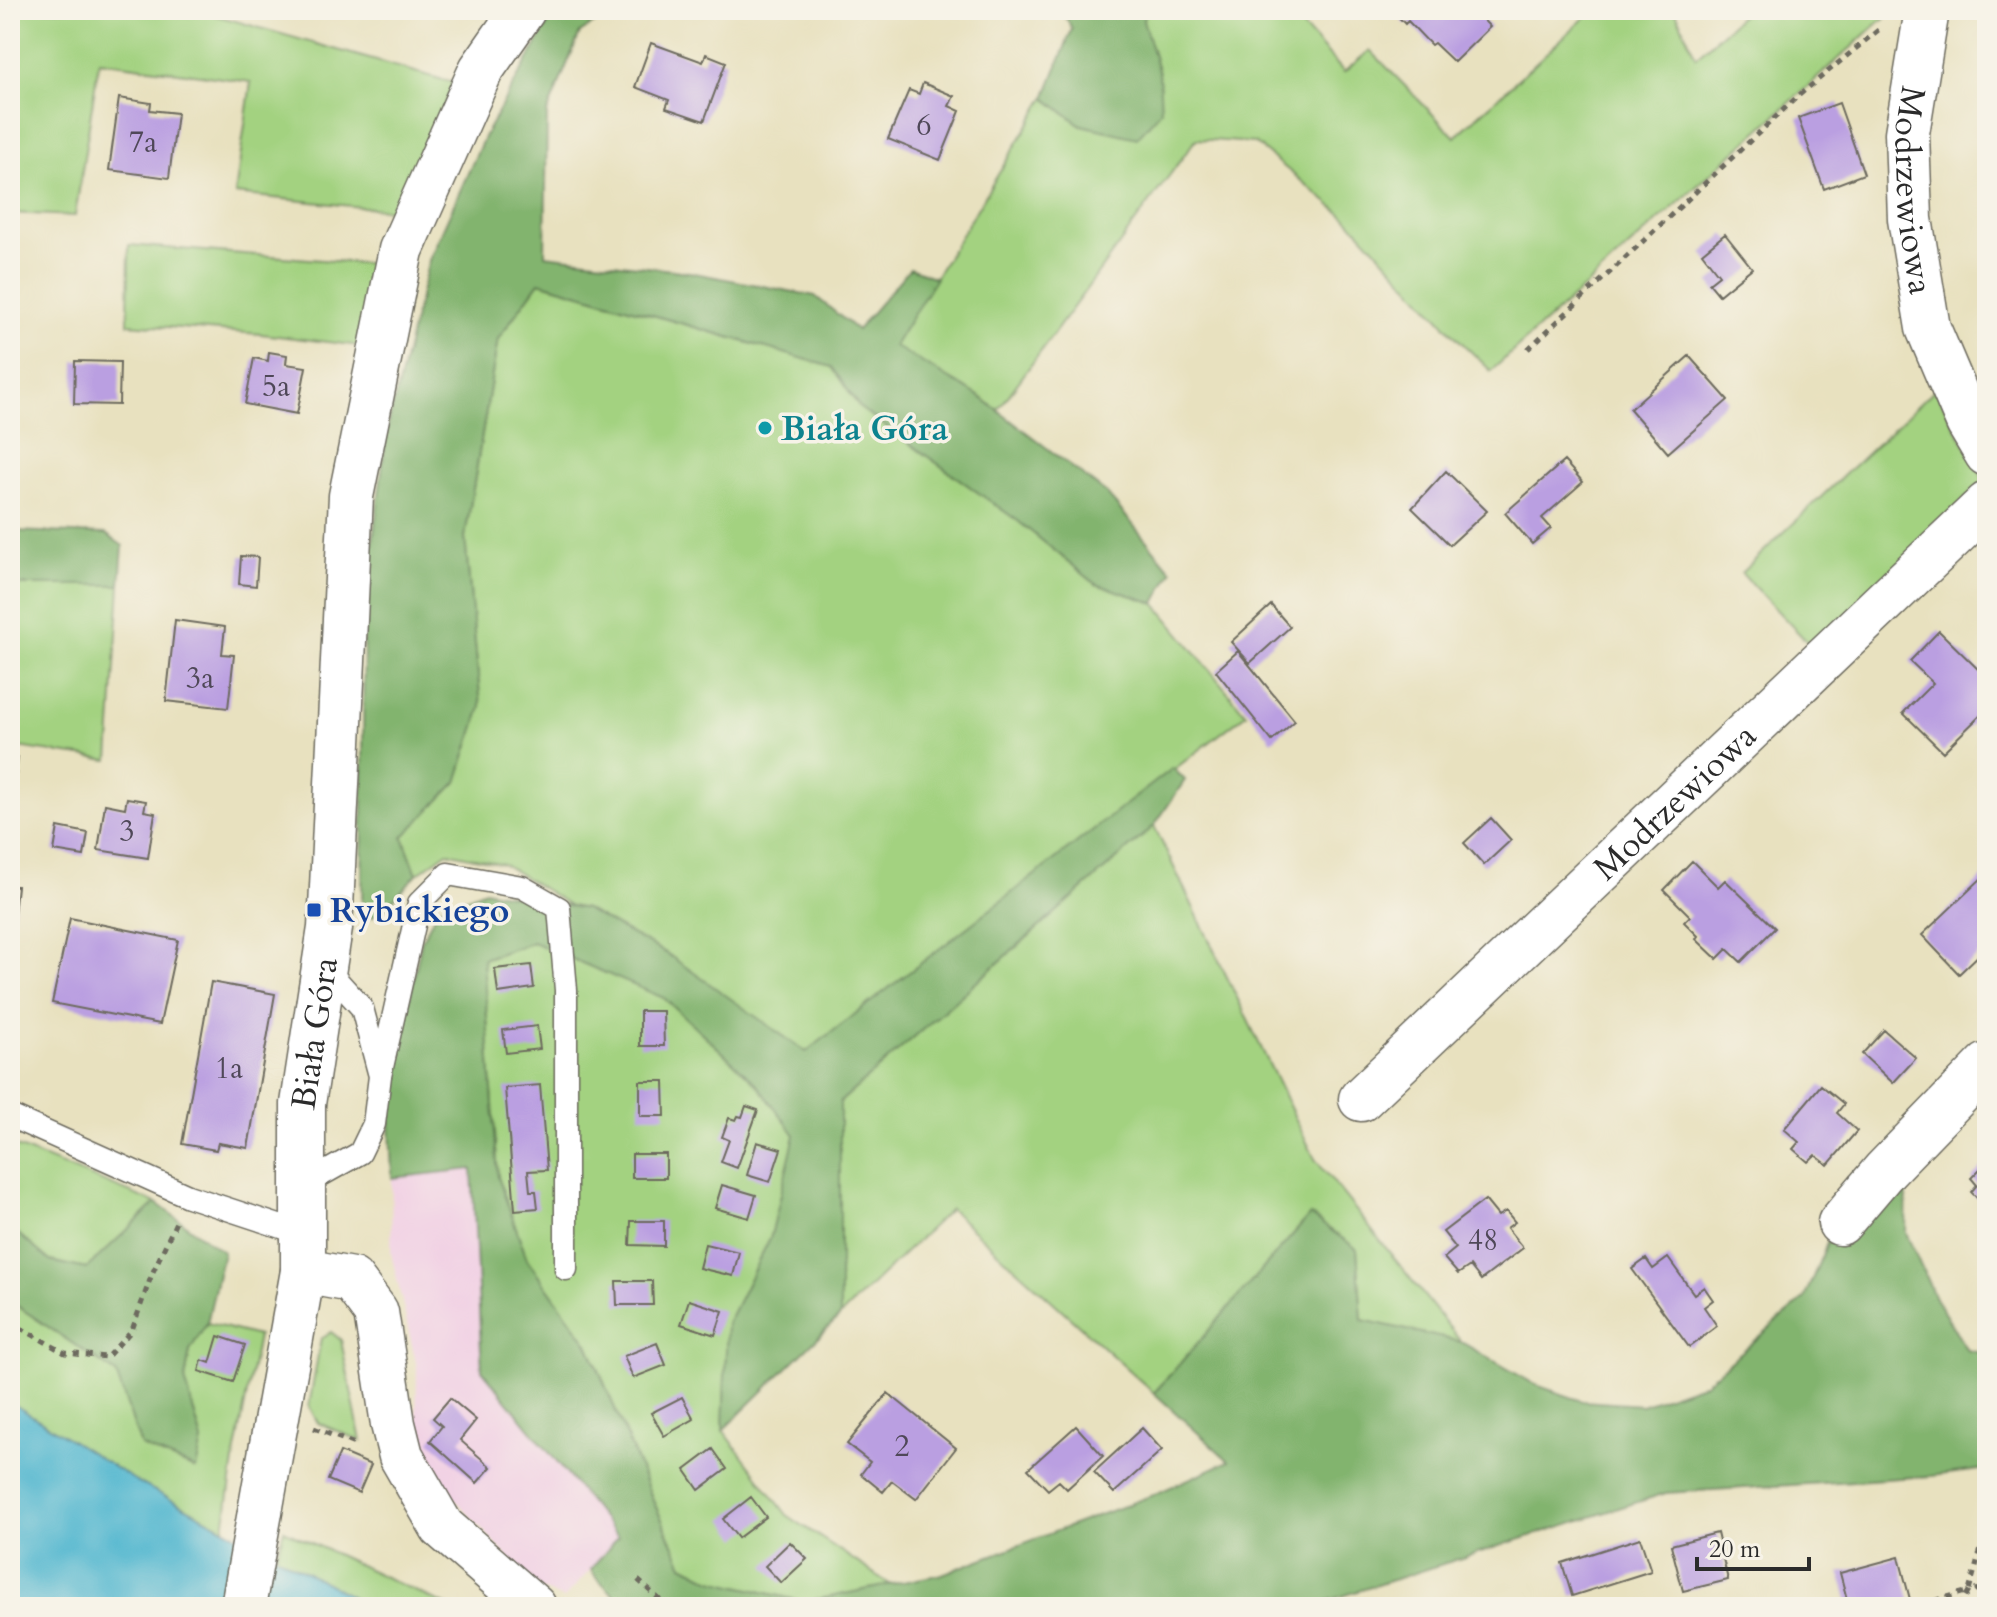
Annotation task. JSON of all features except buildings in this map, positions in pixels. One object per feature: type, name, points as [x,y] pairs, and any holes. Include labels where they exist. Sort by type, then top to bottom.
[{"type":"street","name":"Biała Góra","points":[[243,1607],[303,1253],[303,1104],[330,928],[351,496],[401,250],[481,70],[523,10]]},
{"type":"street","name":"Modrzewiowa","points":[[1909,17],[1907,133],[1910,219],[1928,328],[1968,422],[1987,454]]},
{"type":"street","name":"Modrzewiowa","points":[[1361,1099],[1987,504]]},
{"type":"street","points":[[1840,1223],[1885,1170],[1987,1065]]},
{"type":"street","points":[[303,1253],[352,1280],[376,1312],[393,1424],[401,1456],[442,1527],[534,1607]]},
{"type":"lane","points":[[303,1185],[360,1153],[374,1124],[380,1076],[419,903],[448,874],[522,887],[559,908],[566,990],[566,1269]]},
{"type":"lane","points":[[325,967],[362,1008],[380,1076]]},
{"type":"lane","points":[[10,1116],[188,1196],[303,1253]]},
{"type":"path","points":[[1528,349],[1798,96],[1879,28],[1909,17]]},
{"type":"path","points":[[10,1322],[65,1353],[107,1357],[132,1330],[152,1274],[188,1196]]},
{"type":"path","points":[[313,1427],[371,1451]]},
{"type":"path","points":[[1960,1607],[1969,1591],[1987,1535]]},
{"type":"path","points":[[638,1580],[668,1607]]},
{"type":"path","points":[[1912,1607],[1987,1588]]},
{"type":"shaded area","points":[[472,1168],[483,1370],[619,1538],[564,1599],[535,1587],[444,1487],[416,1433],[417,1367],[391,1253],[392,1178]]},
{"type":"green space","points":[[10,10],[197,10],[454,83],[400,211],[235,194],[251,82],[99,61],[75,216],[10,213]]},
{"type":"green space","points":[[556,10],[615,10],[580,33],[547,113],[545,255],[689,272],[815,296],[857,330],[910,268],[936,278],[894,346],[979,396],[1107,494],[1172,571],[1155,603],[1096,584],[1018,521],[860,408],[832,367],[539,282],[498,339],[465,537],[481,707],[457,782],[403,837],[417,874],[379,915],[362,919],[364,613],[387,430],[429,260],[485,135]]},
{"type":"green space","points":[[1077,10],[1145,10],[1143,21],[1159,73],[1161,111],[1137,138],[1081,125],[1045,98],[1072,29],[1064,14]]},
{"type":"green space","points":[[1145,10],[1288,10],[1344,72],[1370,50],[1455,137],[1593,10],[1675,10],[1696,57],[1747,10],[1893,10],[1491,371],[1349,220],[1255,143],[1196,139],[998,410],[893,346],[1045,98],[1081,125],[1159,73],[1143,21]]},
{"type":"green space","points":[[129,245],[385,265],[360,346],[261,334],[128,324]]},
{"type":"green space","points":[[539,282],[832,367],[860,408],[1018,521],[1096,584],[1155,603],[1246,714],[806,1053],[666,953],[585,909],[571,906],[503,864],[447,852],[417,874],[403,837],[457,782],[481,707],[465,537],[498,339]]},
{"type":"green space","points":[[1935,389],[1984,480],[1815,650],[1741,573]]},
{"type":"green space","points":[[10,531],[106,534],[123,546],[120,585],[10,585]]},
{"type":"green space","points":[[10,585],[120,585],[109,760],[10,746]]},
{"type":"green space","points":[[1173,768],[1185,780],[1154,826],[840,1102],[840,1316],[723,1430],[727,1324],[771,1236],[795,1135],[757,1084],[664,998],[533,942],[483,959],[498,1177],[527,1259],[588,1344],[683,1565],[712,1580],[805,1602],[942,1574],[1153,1495],[1229,1461],[1154,1393],[1310,1215],[1357,1249],[1362,1320],[1461,1342],[1536,1385],[1582,1401],[1642,1405],[1705,1383],[1804,1299],[1830,1236],[1907,1177],[1906,1233],[1935,1298],[1967,1350],[1987,1354],[1987,1469],[1931,1476],[1666,1493],[1308,1607],[626,1607],[591,1569],[618,1537],[482,1370],[472,1169],[392,1178],[389,1098],[422,939],[438,909],[485,890],[585,909],[666,953],[806,1052]]},
{"type":"green space","points":[[1154,826],[1315,1159],[1461,1342],[1362,1320],[1357,1249],[1310,1215],[1154,1393],[950,1209],[840,1316],[840,1102]]},
{"type":"green space","points":[[533,942],[664,998],[757,1084],[796,1135],[771,1236],[727,1324],[723,1430],[787,1515],[891,1585],[805,1602],[712,1580],[683,1565],[588,1344],[527,1259],[498,1177],[483,959]]},
{"type":"green space","points":[[10,1144],[156,1203],[86,1269],[50,1261],[10,1227]]},
{"type":"green space","points":[[156,1203],[223,1252],[207,1323],[190,1350],[185,1380],[202,1441],[196,1469],[141,1446],[116,1373],[10,1301],[10,1227],[50,1261],[86,1269]]},
{"type":"green space","points":[[10,1301],[116,1373],[141,1446],[195,1469],[202,1441],[185,1380],[190,1350],[207,1323],[258,1336],[224,1528],[136,1481],[10,1402]]},
{"type":"green space","points":[[331,1332],[341,1340],[361,1441],[318,1423],[309,1406],[321,1338]]},
{"type":"green space","points":[[284,1530],[449,1607],[371,1607],[276,1556]]},
{"type":"water","points":[[10,1402],[136,1481],[371,1607],[10,1607]]},
{"type":"place","name":"Biała Góra","points":[[765,428]]},
{"type":"place","name":"Rybickiego","points":[[314,910]]}]
